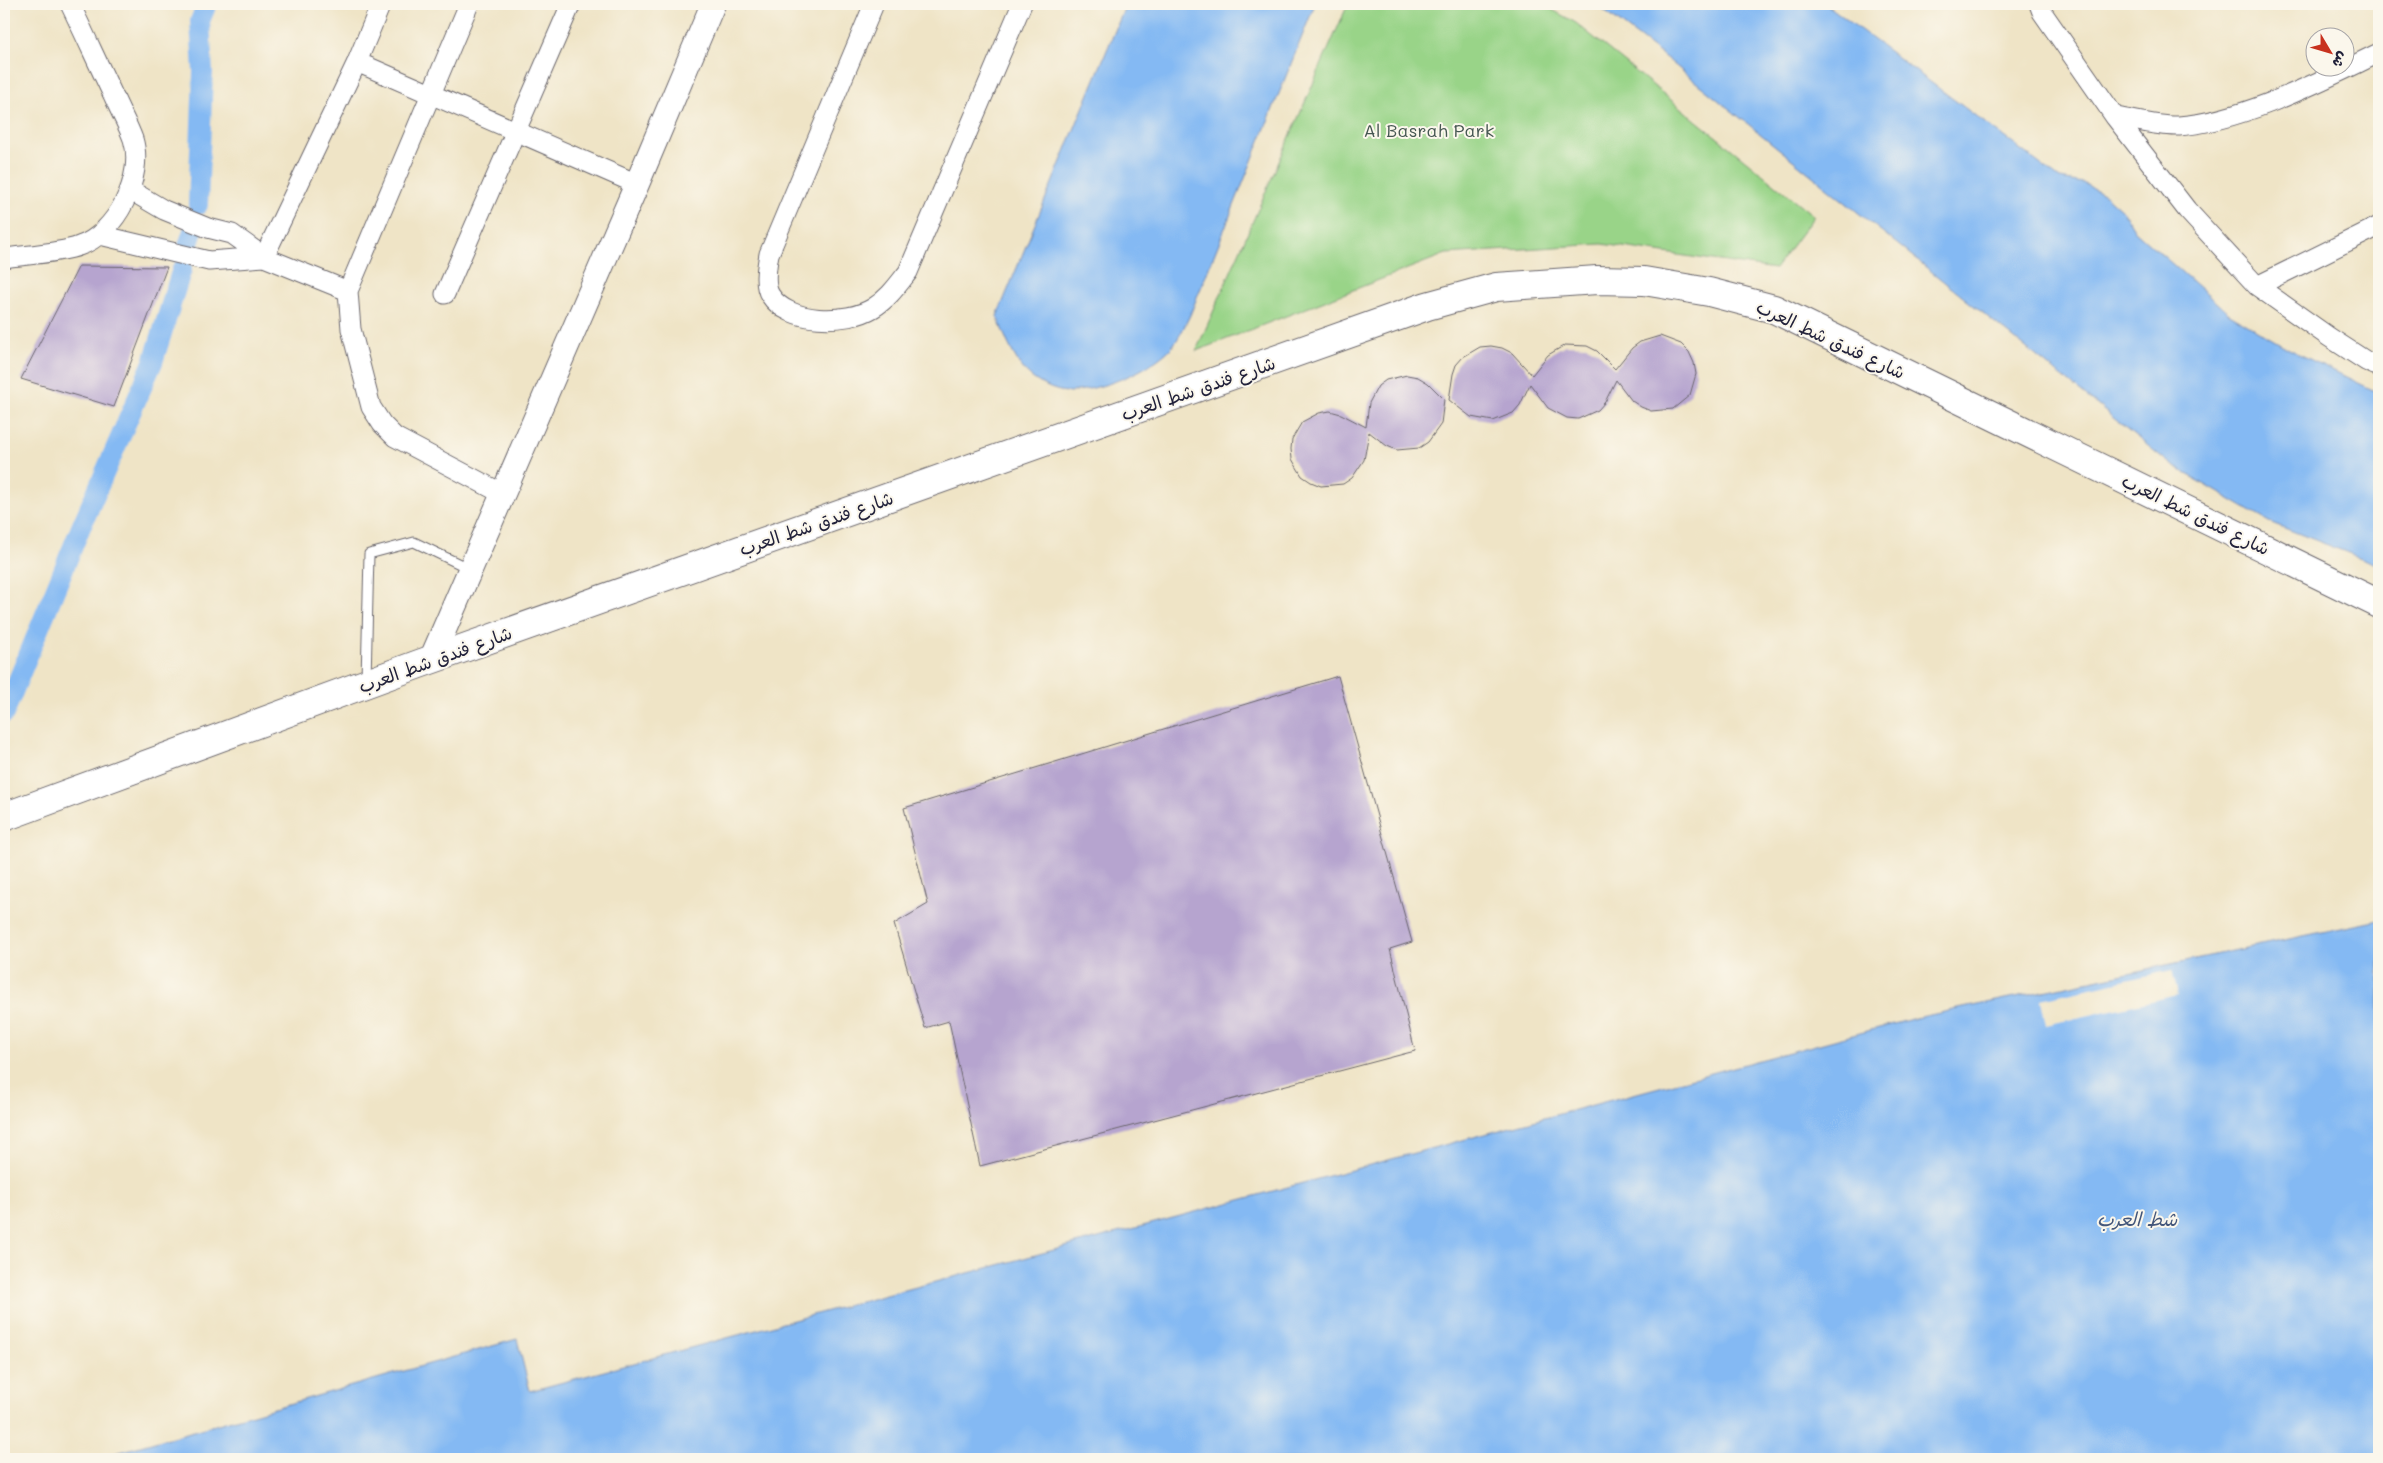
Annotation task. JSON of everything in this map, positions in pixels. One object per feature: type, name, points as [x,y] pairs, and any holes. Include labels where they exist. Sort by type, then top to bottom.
[{"type":"main road","name":"شارع فندق شط العرب","points":[[4,817],[431,660],[1427,306],[1496,288],[1597,280],[1644,281],[1709,292],[1774,309],[2379,604]]},
{"type":"street","points":[[4,258],[79,246],[100,235],[124,206],[130,190],[134,172],[134,140],[70,4]]},
{"type":"street","points":[[264,257],[357,62],[381,4]]},
{"type":"street","points":[[469,4],[348,291],[351,329],[371,407],[382,424],[395,437],[503,494]]},
{"type":"street","points":[[445,294],[571,4]]},
{"type":"street","points":[[431,660],[713,4]]},
{"type":"street","points":[[874,4],[769,254],[766,277],[769,295],[785,310],[820,319],[846,318],[872,309],[890,295],[908,272],[1022,4]]},
{"type":"street","points":[[2039,4],[2042,12],[2115,116],[2187,210],[2257,286],[2329,337],[2366,361],[2379,367]]},
{"type":"street","points":[[2115,116],[2177,126],[2213,122],[2296,92],[2379,53]]},
{"type":"street","points":[[357,62],[637,184]]},
{"type":"street","points":[[130,190],[164,210],[208,228],[232,234],[264,257],[348,291]]},
{"type":"street","points":[[2257,286],[2379,226]]},
{"type":"street","points":[[100,235],[209,262],[264,257]]},
{"type":"lane","points":[[366,684],[369,554],[414,542],[470,569]]},
{"type":"green space","name":"Al Basrah Park","points":[[1348,4],[1542,4],[1576,23],[1814,216],[1775,269],[1602,244],[1446,254],[1196,351]]},
{"type":"water","points":[[1126,4],[1315,4],[1190,315],[1177,340],[1161,357],[1137,372],[1095,388],[1062,392],[1044,385],[1025,371],[1012,352],[997,316]]},
{"type":"water","points":[[1595,4],[1826,4],[2060,179],[2083,183],[2105,195],[2123,211],[2135,231],[2228,313],[2289,349],[2379,393],[2379,565],[2269,522],[2173,466],[1661,54]]},
{"type":"water","name":"شط العرب","points":[[2379,920],[2379,1459],[95,1459],[517,1339],[530,1391],[1916,1018]]},
{"type":"pier","points":[[2172,970],[2178,995],[2046,1025],[2041,999]]},
{"type":"building","points":[[79,266],[167,267],[114,407],[21,379]]},
{"type":"building","points":[[1660,336],[1681,344],[1689,352],[1696,374],[1690,395],[1673,409],[1651,411],[1641,407],[1632,401],[1616,380],[1605,402],[1598,410],[1578,419],[1567,418],[1548,408],[1530,384],[1520,405],[1513,413],[1493,421],[1471,417],[1449,400],[1456,365],[1463,357],[1480,347],[1502,348],[1512,353],[1532,375],[1548,355],[1565,345],[1587,346],[1597,351],[1615,369],[1632,348],[1640,342]]},
{"type":"building","points":[[1407,375],[1418,377],[1428,383],[1444,399],[1441,424],[1428,442],[1419,448],[1397,450],[1387,446],[1369,432],[1364,460],[1352,478],[1343,484],[1321,486],[1302,476],[1292,459],[1291,449],[1292,439],[1302,422],[1319,413],[1330,411],[1341,414],[1366,427],[1369,403],[1378,386],[1386,380]]},
{"type":"building","points":[[1338,676],[1412,942],[1390,949],[1415,1051],[980,1166],[949,1021],[925,1028],[894,924],[928,904],[904,808]]},
{"type":"waterway","points":[[198,205],[203,72],[200,21],[207,4]]},
{"type":"waterway","points":[[188,246],[193,231]]},
{"type":"waterway","points":[[4,714],[81,527],[153,362],[182,269]]}]
